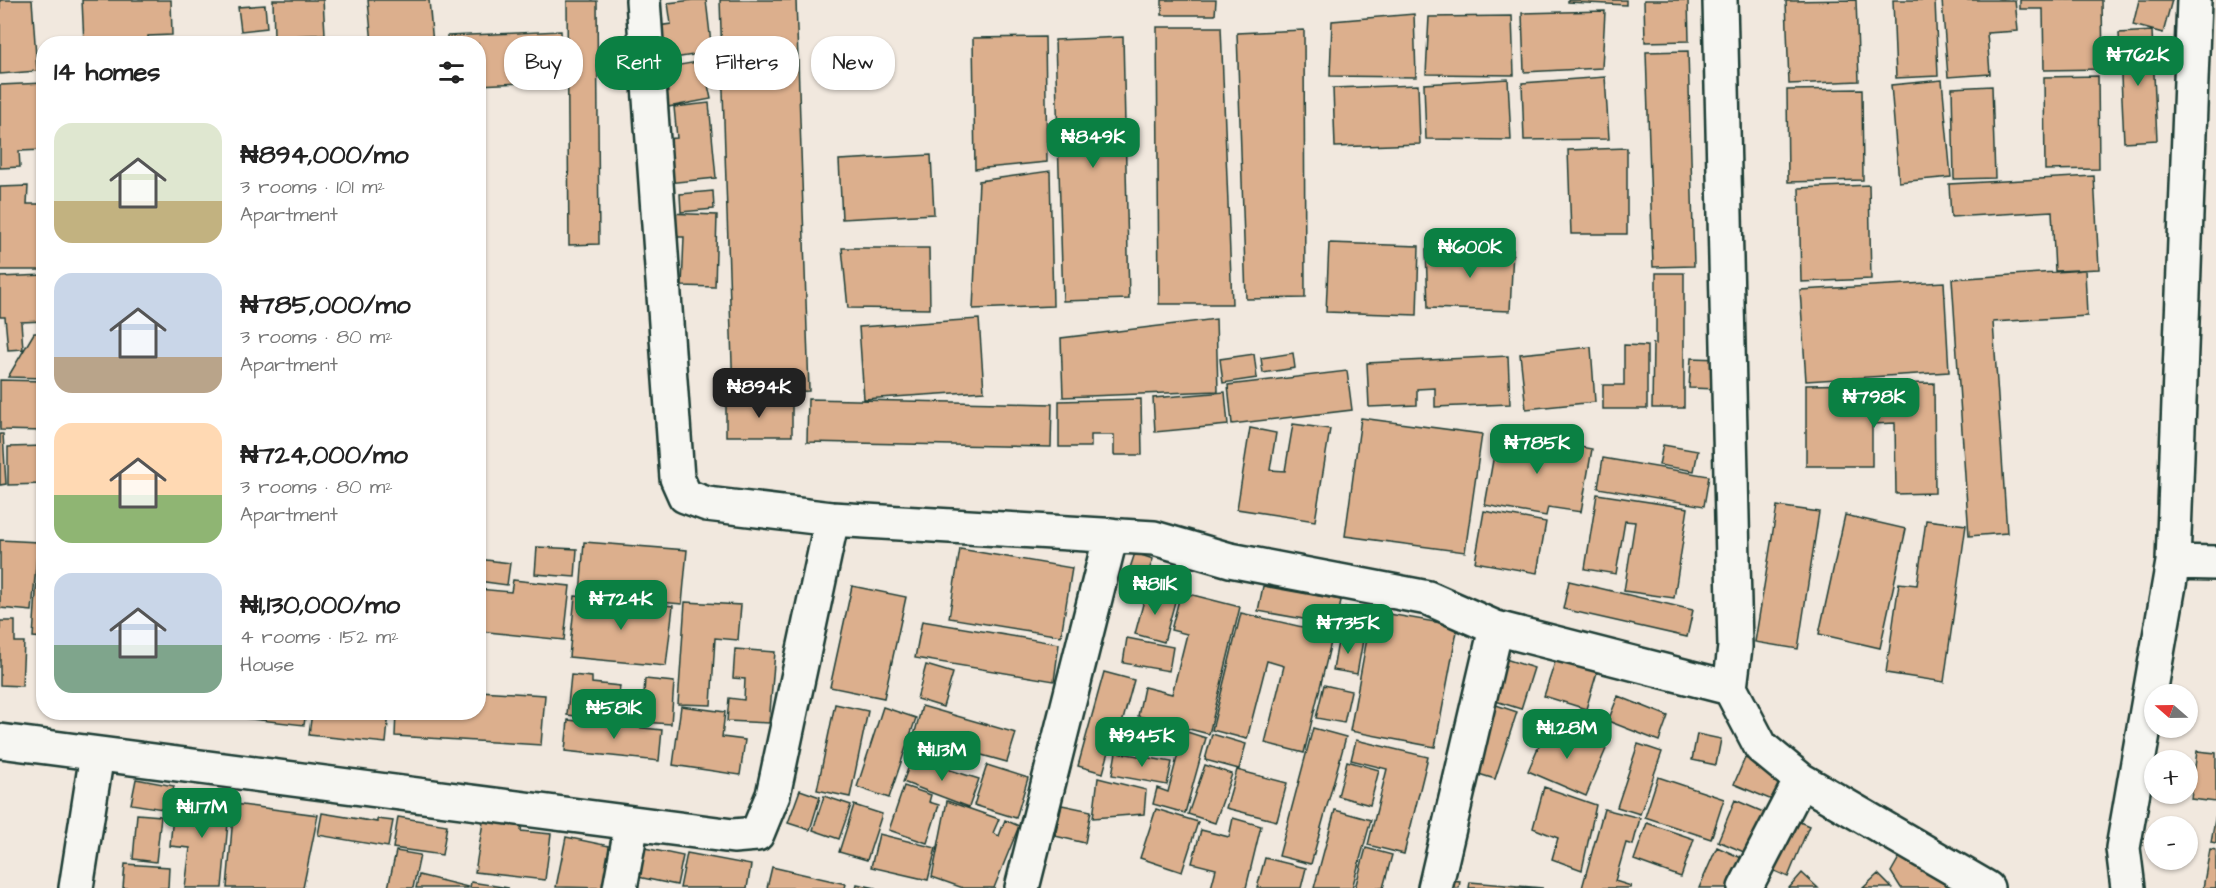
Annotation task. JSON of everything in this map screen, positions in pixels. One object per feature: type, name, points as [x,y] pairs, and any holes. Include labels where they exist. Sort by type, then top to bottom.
[{"type":"street","points":[[643,0],[677,478],[685,496],[707,504],[832,519],[1154,538],[1230,560],[1428,598],[1496,627],[1730,688]]},
{"type":"street","points":[[1720,0],[1734,635],[1730,688],[1761,747],[1801,780],[1987,888]]},
{"type":"street","points":[[2128,888],[2122,848],[2173,562],[2194,0]]},
{"type":"street","points":[[0,741],[733,836],[757,834],[773,795],[832,519]]},
{"type":"street","points":[[1022,888],[1111,535]]},
{"type":"street","points":[[2173,562],[2216,563]]},
{"type":"street","points":[[1435,888],[1496,627]]},
{"type":"street","points":[[76,888],[97,753]]},
{"type":"street","points":[[1745,888],[1801,780]]},
{"type":"street","points":[[620,888],[633,823]]},
{"type":"building","points":[[0,0],[32,0],[36,71],[0,74]]},
{"type":"building","points":[[82,0],[171,0],[172,35],[84,36]]},
{"type":"building","points":[[273,0],[323,0],[325,34],[274,36]]},
{"type":"building","points":[[368,0],[429,0],[432,36],[371,36]]},
{"type":"building","points":[[706,0],[710,36],[694,36],[694,55],[682,57],[682,36],[659,36],[658,26],[671,24],[668,3]]},
{"type":"building","points":[[720,0],[796,0],[797,36],[721,36]]},
{"type":"building","points":[[1162,0],[1216,0],[1215,15],[1162,15]]},
{"type":"building","points":[[1568,0],[1626,0],[1626,5],[1568,2]]},
{"type":"building","points":[[1644,0],[1688,0],[1689,41],[1645,42]]},
{"type":"building","points":[[1856,0],[1859,81],[1789,84],[1786,1]]},
{"type":"building","points":[[1893,0],[1935,0],[1938,76],[1896,78]]},
{"type":"building","points":[[1942,0],[2015,0],[2018,31],[1987,33],[1990,74],[1948,77]]},
{"type":"building","points":[[2020,0],[2102,0],[2103,69],[2044,70],[2043,9],[2020,9]]},
{"type":"building","points":[[2139,0],[2172,0],[2163,33],[2133,25]]},
{"type":"building","points":[[567,1],[597,1],[595,90],[598,90],[599,244],[569,245],[568,90],[583,90],[583,36],[567,36]]},
{"type":"building","points":[[265,5],[267,28],[241,31],[238,7]]},
{"type":"building","points":[[1605,11],[1602,68],[1524,72],[1522,13]]},
{"type":"building","points":[[1414,14],[1416,77],[1330,76],[1332,21]]},
{"type":"building","points":[[1512,16],[1514,75],[1426,74],[1429,17]]},
{"type":"building","points":[[1157,27],[1221,27],[1232,304],[1159,304]]},
{"type":"building","points":[[1304,30],[1305,298],[1246,299],[1237,33]]},
{"type":"building","points":[[561,31],[561,36],[504,36],[504,84],[486,85],[486,36],[447,36]]},
{"type":"building","points":[[2152,31],[2157,140],[2124,142],[2119,33]]},
{"type":"building","points":[[1045,37],[1047,162],[975,169],[973,38]]},
{"type":"building","points":[[1123,37],[1129,299],[1063,301],[1055,40]]},
{"type":"building","points":[[1688,51],[1694,266],[1653,267],[1646,52]]},
{"type":"building","points":[[694,63],[694,90],[709,90],[711,99],[668,107],[665,90],[682,90],[682,65]]},
{"type":"building","points":[[2098,76],[2099,169],[2045,170],[2044,77]]},
{"type":"building","points":[[1605,77],[1609,139],[1524,140],[1522,83]]},
{"type":"building","points":[[1508,79],[1511,140],[1426,139],[1424,84]]},
{"type":"building","points":[[1942,80],[1951,177],[1899,182],[1891,85]]},
{"type":"building","points":[[36,83],[36,150],[19,151],[20,167],[0,168],[0,85]]},
{"type":"building","points":[[1418,85],[1420,144],[1335,147],[1333,88]]},
{"type":"building","points":[[1992,86],[1995,178],[1954,179],[1952,88]]},
{"type":"building","points":[[1862,89],[1863,180],[1788,182],[1787,90]]},
{"type":"building","points":[[723,90],[799,90],[809,391],[733,394]]},
{"type":"building","points":[[709,103],[716,178],[667,183],[663,139],[677,138],[674,107]]},
{"type":"building","points":[[1627,148],[1627,234],[1571,234],[1568,150]]},
{"type":"building","points":[[931,155],[934,214],[842,219],[839,160]]},
{"type":"building","points":[[1050,171],[1053,306],[973,309],[979,181]]},
{"type":"building","points":[[2094,176],[2099,269],[2055,271],[2052,211],[1951,217],[1949,184]]},
{"type":"building","points":[[1869,185],[1871,279],[1801,282],[1799,188]]},
{"type":"building","points":[[28,186],[27,204],[36,204],[36,270],[0,270],[0,187]]},
{"type":"building","points":[[713,191],[714,209],[681,212],[680,194]]},
{"type":"building","points":[[666,213],[717,215],[715,287],[682,286],[684,237],[665,237]]},
{"type":"building","points":[[1329,243],[1419,246],[1417,315],[1326,312]]},
{"type":"building","points":[[842,248],[929,248],[930,309],[848,308]]},
{"type":"building","points":[[1426,249],[1513,250],[1510,311],[1428,308]]},
{"type":"building","points":[[2085,270],[2087,316],[1993,322],[2007,533],[1969,536],[1952,279]]},
{"type":"building","points":[[1656,273],[1684,273],[1684,408],[1652,408],[1653,343],[1656,344]]},
{"type":"building","points":[[36,275],[36,321],[21,322],[23,349],[8,350],[5,317],[0,317],[0,277]]},
{"type":"building","points":[[1944,282],[1949,372],[1806,381],[1800,290]]},
{"type":"building","points":[[979,319],[984,391],[864,399],[859,327]]},
{"type":"building","points":[[1216,319],[1218,391],[1063,397],[1061,338]]},
{"type":"building","points":[[34,333],[36,333],[36,378],[8,377]]},
{"type":"building","points":[[1624,345],[1647,346],[1647,409],[1603,409],[1603,385],[1624,385]]},
{"type":"building","points":[[1591,347],[1595,402],[1526,409],[1520,354]]},
{"type":"building","points":[[1293,353],[1295,368],[1263,373],[1261,358]]},
{"type":"building","points":[[1254,354],[1257,378],[1223,383],[1220,359]]},
{"type":"building","points":[[1508,356],[1510,404],[1435,407],[1435,388],[1417,389],[1417,405],[1369,407],[1367,363]]},
{"type":"building","points":[[1691,358],[1720,359],[1719,389],[1689,388]]},
{"type":"building","points":[[1347,371],[1352,410],[1232,424],[1228,385]]},
{"type":"building","points":[[0,380],[36,381],[36,431],[0,430]]},
{"type":"building","points":[[1934,383],[1935,493],[1896,494],[1895,423],[1872,424],[1872,466],[1806,466],[1806,385]]},
{"type":"building","points":[[1225,392],[1228,425],[1155,432],[1153,398]]},
{"type":"building","points":[[808,399],[1052,404],[1051,447],[807,442]]},
{"type":"building","points":[[1141,399],[1142,455],[1114,455],[1114,435],[1091,435],[1091,447],[1059,447],[1059,401]]},
{"type":"building","points":[[726,402],[792,402],[792,436],[726,436]]},
{"type":"building","points":[[1361,418],[1482,434],[1465,552],[1345,536]]},
{"type":"building","points":[[1293,424],[1330,429],[1315,521],[1237,509],[1250,428],[1276,433],[1270,470],[1285,471]]},
{"type":"building","points":[[1498,432],[1592,449],[1581,512],[1548,507],[1546,516],[1485,505]]},
{"type":"building","points":[[0,434],[3,434],[6,484],[0,485]]},
{"type":"building","points":[[1663,445],[1698,451],[1694,471],[1659,465]]},
{"type":"building","points":[[36,446],[36,484],[8,485],[8,447]]},
{"type":"building","points":[[1603,458],[1709,476],[1704,506],[1598,488]]},
{"type":"building","points":[[1597,494],[1688,508],[1674,598],[1624,591],[1635,522],[1625,521],[1616,574],[1585,569]]},
{"type":"building","points":[[1777,506],[1819,512],[1798,649],[1755,642]]},
{"type":"building","points":[[1484,511],[1546,522],[1537,573],[1475,562]]},
{"type":"building","points":[[1845,515],[1906,529],[1880,648],[1819,634]]},
{"type":"building","points":[[1926,520],[1966,525],[1944,682],[1886,673],[1899,583],[1917,585]]},
{"type":"building","points":[[0,540],[36,542],[32,611],[0,608]]},
{"type":"building","points":[[584,542],[687,550],[682,604],[580,595]]},
{"type":"building","points":[[537,547],[577,549],[575,577],[535,574]]},
{"type":"building","points":[[960,549],[1072,568],[1061,636],[949,618]]},
{"type":"building","points":[[1135,553],[1153,559],[1145,583],[1127,577]]},
{"type":"building","points":[[486,560],[510,563],[507,585],[486,582]]},
{"type":"building","points":[[513,580],[570,586],[564,640],[486,632],[486,590],[511,592]]},
{"type":"building","points":[[1569,581],[1693,610],[1687,637],[1563,609]]},
{"type":"building","points":[[852,586],[906,597],[884,698],[830,687]]},
{"type":"building","points":[[1263,586],[1341,600],[1337,625],[1258,611]]},
{"type":"building","points":[[1147,589],[1176,598],[1164,642],[1135,634]]},
{"type":"building","points":[[36,592],[36,637],[33,637]]},
{"type":"building","points":[[1181,592],[1240,607],[1209,734],[1138,716],[1144,687],[1172,694],[1187,634],[1171,630]]},
{"type":"building","points":[[575,596],[673,606],[666,666],[569,657]]},
{"type":"building","points":[[685,602],[741,605],[738,640],[715,638],[711,705],[678,704]]},
{"type":"building","points":[[1345,608],[1372,613],[1369,631],[1342,626]]},
{"type":"building","points":[[1372,611],[1458,626],[1435,747],[1350,731]]},
{"type":"building","points":[[1241,613],[1333,634],[1304,753],[1265,743],[1284,666],[1267,661],[1247,739],[1212,730]]},
{"type":"building","points":[[0,621],[15,621],[15,642],[24,642],[22,686],[0,685]]},
{"type":"building","points":[[922,621],[1059,644],[1054,681],[915,658]]},
{"type":"building","points":[[1339,636],[1363,640],[1357,674],[1333,670]]},
{"type":"building","points":[[1127,638],[1173,647],[1169,671],[1123,663]]},
{"type":"building","points":[[735,649],[775,652],[769,723],[727,721],[729,698],[744,700],[745,679],[733,678]]},
{"type":"building","points":[[1557,656],[1598,669],[1586,709],[1544,696]]},
{"type":"building","points":[[1499,657],[1534,668],[1521,709],[1486,698]]},
{"type":"building","points":[[926,665],[953,673],[943,707],[917,699]]},
{"type":"building","points":[[1104,672],[1134,680],[1115,749],[1110,748],[1103,773],[1078,766]]},
{"type":"building","points":[[571,675],[592,677],[592,683],[620,686],[616,720],[567,715]]},
{"type":"building","points":[[645,679],[674,682],[671,724],[642,722]]},
{"type":"building","points":[[1324,685],[1351,691],[1344,723],[1316,718]]},
{"type":"building","points":[[486,691],[545,695],[541,745],[395,736],[396,720],[486,720]]},
{"type":"building","points":[[1618,696],[1668,716],[1659,741],[1608,721]]},
{"type":"building","points":[[1490,703],[1517,712],[1495,779],[1469,771]]},
{"type":"building","points":[[835,704],[868,711],[850,797],[817,790]]},
{"type":"building","points":[[681,706],[725,712],[722,737],[745,740],[740,775],[673,765]]},
{"type":"building","points":[[922,706],[1016,733],[1007,762],[938,743],[933,761],[909,754]]},
{"type":"building","points":[[883,707],[916,718],[889,798],[857,787]]},
{"type":"building","points":[[260,720],[305,720],[304,725]]},
{"type":"building","points":[[311,720],[388,720],[386,743],[309,735]]},
{"type":"building","points":[[568,720],[662,730],[659,761],[565,751]]},
{"type":"building","points":[[1548,724],[1606,749],[1586,796],[1528,771]]},
{"type":"building","points":[[1313,728],[1346,737],[1311,864],[1279,856]]},
{"type":"building","points":[[1184,731],[1206,738],[1185,813],[1153,804],[1157,788],[1168,792]]},
{"type":"building","points":[[1212,734],[1246,744],[1239,769],[1205,760]]},
{"type":"building","points":[[1697,734],[1721,739],[1716,765],[1692,760]]},
{"type":"building","points":[[1356,740],[1428,757],[1404,854],[1368,845],[1387,769],[1351,760]]},
{"type":"building","points":[[1638,744],[1662,752],[1640,814],[1617,807]]},
{"type":"building","points":[[2198,751],[2216,753],[2216,802],[2198,800]]},
{"type":"building","points":[[1116,752],[1172,762],[1167,785],[1112,775]]},
{"type":"building","points":[[912,758],[979,779],[969,807],[903,782]]},
{"type":"building","points":[[1745,758],[1783,774],[1772,800],[1734,784]]},
{"type":"building","points":[[1347,761],[1379,770],[1370,805],[1338,796]]},
{"type":"building","points":[[987,765],[1028,778],[1016,818],[974,805]]},
{"type":"building","points":[[1205,765],[1232,774],[1215,823],[1188,814]]},
{"type":"building","points":[[1237,770],[1287,783],[1277,821],[1226,808]]},
{"type":"building","points":[[1658,777],[1724,799],[1711,839],[1645,817]]},
{"type":"building","points":[[1098,778],[1146,790],[1144,814],[1093,818]]},
{"type":"building","points":[[136,779],[174,786],[169,810],[131,804]]},
{"type":"building","points":[[904,786],[931,795],[929,802],[939,805],[927,843],[889,830]]},
{"type":"building","points":[[1544,787],[1596,805],[1582,870],[1552,859],[1558,838],[1533,828]]},
{"type":"building","points":[[800,790],[820,797],[810,830],[788,823]]},
{"type":"building","points":[[175,796],[230,801],[222,888],[185,888],[190,848],[170,846]]},
{"type":"building","points":[[824,796],[851,805],[839,839],[813,830]]},
{"type":"building","points":[[1735,800],[1768,814],[1751,855],[1718,841]]},
{"type":"building","points":[[947,801],[999,819],[993,833],[999,836],[1005,820],[1019,826],[994,888],[963,888],[932,877]]},
{"type":"building","points":[[234,804],[318,815],[303,888],[227,888]]},
{"type":"building","points":[[854,805],[882,814],[867,860],[839,852]]},
{"type":"building","points":[[1062,805],[1091,811],[1085,843],[1055,836]]},
{"type":"building","points":[[1156,809],[1198,822],[1182,872],[1140,858]]},
{"type":"building","points":[[1604,809],[1640,818],[1633,845],[1626,843],[1615,881],[1631,886],[1630,888],[1582,888]]},
{"type":"building","points":[[1335,810],[1371,820],[1352,888],[1314,888]]},
{"type":"building","points":[[322,813],[377,822],[377,819],[393,821],[388,847],[318,835]]},
{"type":"building","points":[[137,814],[161,816],[156,862],[133,859]]},
{"type":"building","points":[[2216,814],[2216,843],[2211,842]]},
{"type":"building","points":[[484,816],[523,817],[521,831],[551,834],[545,880],[475,872]]},
{"type":"building","points":[[398,817],[447,825],[442,855],[393,848]]},
{"type":"building","points":[[1788,817],[1809,826],[1788,877],[1766,867]]},
{"type":"building","points":[[1233,818],[1261,826],[1246,888],[1211,888],[1216,869],[1192,863],[1201,830],[1229,837]]},
{"type":"building","points":[[1647,823],[1694,839],[1681,877],[1634,860]]},
{"type":"building","points":[[879,834],[936,848],[928,880],[871,867]]},
{"type":"building","points":[[566,837],[614,847],[606,888],[556,887]]},
{"type":"building","points":[[635,846],[683,856],[677,885],[628,875]]},
{"type":"building","points":[[1717,847],[1748,861],[1737,888],[1699,888]]},
{"type":"building","points":[[1366,848],[1392,855],[1383,888],[1355,888]]},
{"type":"building","points":[[1904,849],[1956,888],[1901,888],[1891,872]]},
{"type":"building","points":[[2210,849],[2216,850],[2216,888],[2203,888]]},
{"type":"building","points":[[396,851],[420,855],[413,888],[388,888]]},
{"type":"building","points":[[687,853],[751,865],[747,888],[680,888]]},
{"type":"building","points":[[1265,858],[1306,868],[1301,888],[1257,888]]},
{"type":"building","points":[[125,864],[169,867],[168,888],[123,888]]},
{"type":"building","points":[[772,867],[846,884],[845,888],[767,888]]},
{"type":"building","points":[[1802,873],[1818,888],[1789,888]]},
{"type":"building","points":[[1878,874],[1892,888],[1863,888]]},
{"type":"building","points":[[419,875],[468,887],[468,888],[416,888]]},
{"type":"building","points":[[1439,879],[1460,881],[1459,888],[1438,888]]},
{"type":"building","points":[[471,882],[509,888],[470,888]]},
{"type":"building","points":[[1470,882],[1543,888],[1469,888]]},
{"type":"building","points":[[857,884],[876,888],[856,888]]}]
